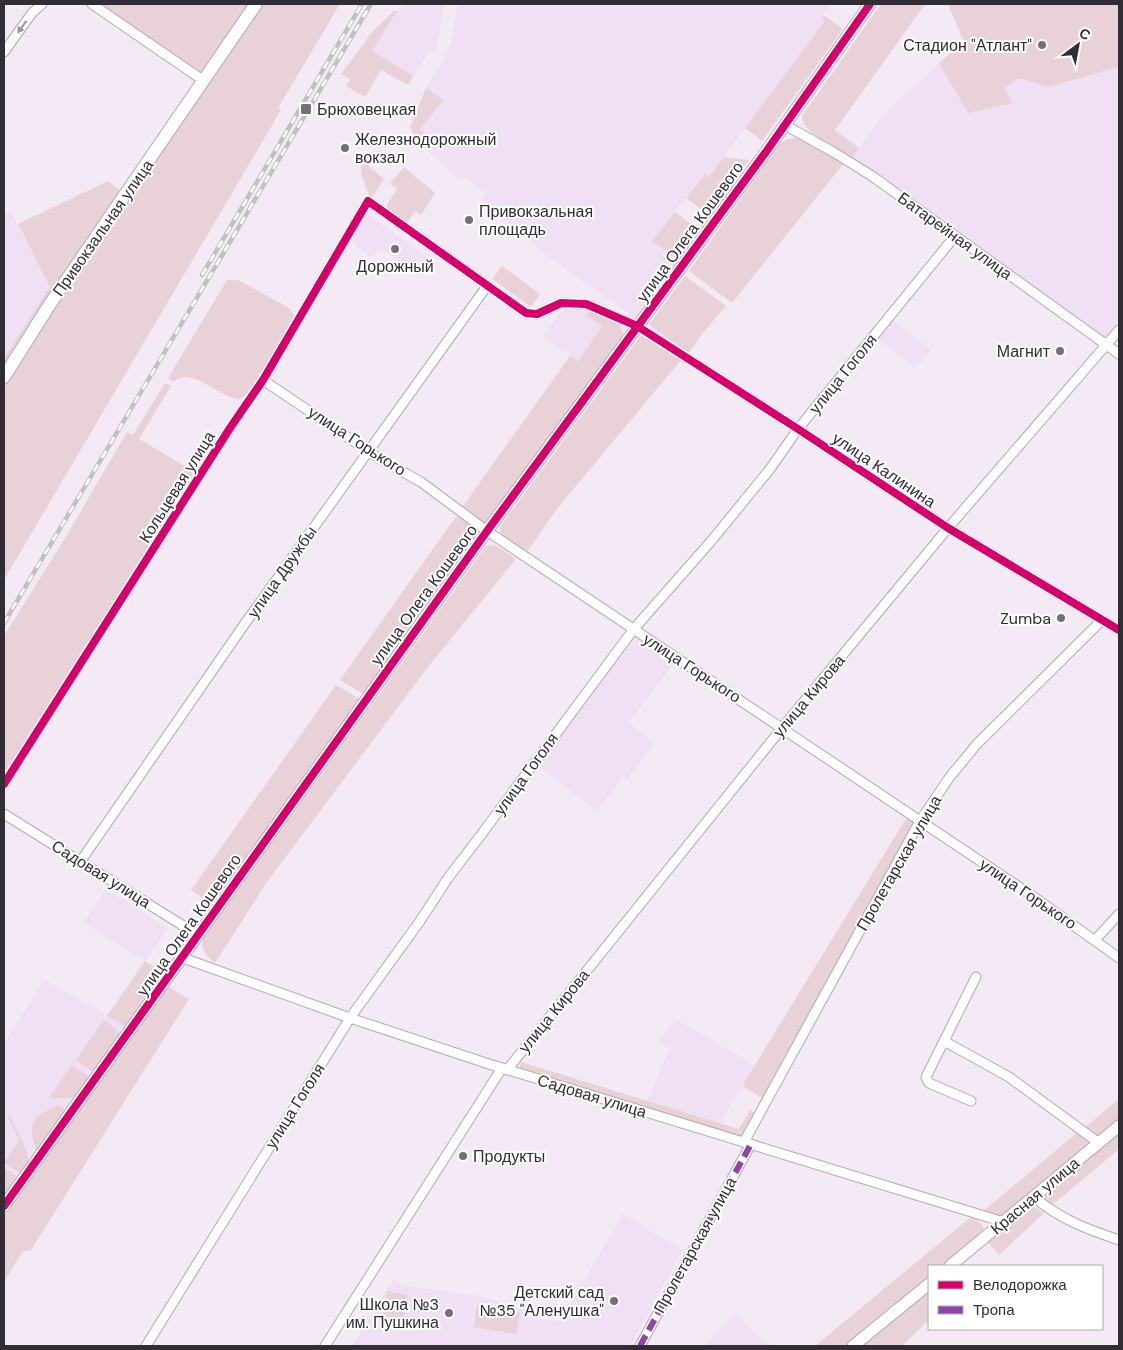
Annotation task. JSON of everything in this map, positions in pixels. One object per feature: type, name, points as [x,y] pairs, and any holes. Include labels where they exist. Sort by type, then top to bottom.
[{"type":"main road","name":"Привокзальная улица","points":[[4,377],[50,304],[256,4]]},
{"type":"street","points":[[4,52],[32,13],[42,4]]},
{"type":"street","points":[[92,4],[204,81]]},
{"type":"street","name":"улица Олега Кошевого","points":[[4,1206],[487,531],[785,125],[870,4]]},
{"type":"street","name":"Батарейная улица","points":[[785,125],[860,168],[1119,354]]},
{"type":"street","name":"Кольцевая улица","points":[[4,784],[230,428],[263,380],[368,201],[487,286]]},
{"type":"street","name":"улица Гоголя","points":[[146,1346],[350,1018],[460,862],[633,630],[712,540],[764,476],[798,429],[955,236]]},
{"type":"street","name":"улица Калинина","points":[[487,286],[530,314],[537,314],[561,303],[586,304],[638,326],[948,528],[1102,620],[1119,628]]},
{"type":"street","name":"улица Дружбы","points":[[80,862],[368,450],[487,286]]},
{"type":"street","name":"улица Кирова","points":[[325,1346],[504,1069],[948,528],[1119,330]]},
{"type":"street","name":"улица Горького","points":[[263,380],[368,450],[421,482],[487,531],[633,630],[1024,889],[1119,958]]},
{"type":"street","name":"Пролетарская улица","points":[[640,1346],[920,821],[949,778],[973,749],[1102,620]]},
{"type":"street","name":"Садовая улица","points":[[4,814],[198,935]]},
{"type":"street","points":[[1095,940],[1119,914]]},
{"type":"street","name":"Садовая улица","points":[[183,958],[350,1018],[504,1069],[1004,1222]]},
{"type":"street","points":[[972,1101],[929,1083],[927,1074],[976,977]]},
{"type":"street","points":[[944,1041],[1009,1077],[1099,1143]]},
{"type":"street","name":"Красная улица","points":[[951,1265],[1119,1126]]},
{"type":"street","points":[[1034,1197],[1048,1209],[1066,1220],[1119,1240]]},
{"type":"street","points":[[853,1346],[928,1285]]},
{"type":"shaded area","points":[[100,4],[251,4],[203,76]]},
{"type":"shaded area","points":[[262,4],[340,4],[278,108],[281,110],[4,580],[4,387],[51,311],[213,78]]},
{"type":"shaded area","points":[[409,4],[444,4],[436,52],[428,53],[413,76],[372,51],[397,11]]},
{"type":"shaded area","points":[[458,4],[830,4],[822,14],[824,22],[709,177],[704,174],[653,240],[678,259],[635,318],[545,254],[480,201],[486,194],[465,177],[461,181],[427,150],[434,141],[419,129],[442,100],[426,88],[445,58],[451,42]]},
{"type":"shaded area","points":[[881,4],[925,4],[835,130],[859,148],[853,157],[814,135],[804,123],[802,116]]},
{"type":"shaded area","name":"Стадион \"Атлант\"","points":[[948,4],[1119,4],[1119,67],[1048,87],[1019,78],[1004,88],[1013,103],[968,113],[939,63],[964,42]]},
{"type":"shaded area","points":[[394,11],[397,11],[372,51],[413,76],[408,85],[381,70],[365,97],[346,86],[350,79],[341,74],[373,31]]},
{"type":"shaded area","points":[[822,14],[843,29],[762,141],[745,128],[824,22]]},
{"type":"shaded area","points":[[939,63],[968,113],[1013,102],[1003,88],[1019,78],[1048,87],[1119,67],[1119,325],[1107,339],[853,157],[882,116]]},
{"type":"shaded area","points":[[426,88],[443,100],[420,129],[434,141],[427,150],[414,136],[410,127]]},
{"type":"shaded area","points":[[796,138],[844,163],[732,303],[689,271],[780,144],[785,140]]},
{"type":"shaded area","points":[[381,151],[368,166],[384,179],[371,199],[362,177],[361,162],[371,153]]},
{"type":"shaded area","points":[[724,157],[749,160],[709,215],[686,198],[705,174],[709,177]]},
{"type":"shaded area","points":[[404,167],[435,193],[421,215],[415,211],[406,224],[384,210],[397,189],[390,184]]},
{"type":"shaded area","points":[[108,181],[118,189],[120,196],[4,371],[4,358],[50,287],[18,224]]},
{"type":"shaded area","points":[[11,212],[50,287],[4,358],[4,214]]},
{"type":"shaded area","points":[[675,212],[699,230],[678,259],[652,241]]},
{"type":"shaded area","points":[[366,213],[431,260],[420,276],[379,248],[372,257],[355,245],[351,235]]},
{"type":"shaded area","points":[[502,266],[540,294],[531,307],[492,279]]},
{"type":"shaded area","points":[[685,276],[726,306],[702,334],[689,353],[649,325]]},
{"type":"shaded area","points":[[227,280],[238,280],[289,308],[295,316],[253,389],[241,399],[233,398],[189,377],[173,382],[168,378]]},
{"type":"shaded area","points":[[566,304],[589,307],[602,326],[578,361],[543,337]]},
{"type":"shaded area","points":[[592,309],[616,321],[620,325],[623,335],[485,524],[463,506],[570,356],[578,361],[602,326],[586,315]]},
{"type":"shaded area","points":[[891,318],[931,350],[915,368],[876,337]]},
{"type":"shaded area","points":[[642,334],[681,360],[556,510],[527,552],[501,534],[499,528]]},
{"type":"shaded area","points":[[165,383],[171,386],[139,439],[198,474],[4,778],[4,636],[64,540],[127,432],[133,435]]},
{"type":"shaded area","points":[[457,515],[479,532],[363,694],[340,680]]},
{"type":"shaded area","points":[[486,546],[498,547],[516,559],[428,667],[267,882],[215,963],[203,950],[203,939]]},
{"type":"shaded area","points":[[632,634],[675,662],[628,723],[655,743],[627,779],[624,776],[597,811],[536,764]]},
{"type":"shaded area","points":[[336,685],[360,699],[212,904],[191,890]]},
{"type":"shaded area","points":[[907,817],[916,823],[764,1099],[742,1086]]},
{"type":"shaded area","points":[[106,889],[168,928],[145,961],[84,923]]},
{"type":"shaded area","points":[[145,961],[163,973],[126,1026],[107,1016]]},
{"type":"shaded area","points":[[44,980],[126,1026],[4,1196],[4,1044]]},
{"type":"shaded area","points":[[167,986],[189,999],[31,1250],[23,1251],[4,1282],[4,1214]]},
{"type":"shaded area","points":[[676,1019],[754,1065],[720,1123],[647,1101],[670,1048],[658,1042]]},
{"type":"shaded area","points":[[104,1020],[120,1034],[93,1072],[76,1060]]},
{"type":"shaded area","points":[[521,1062],[739,1129],[750,1110],[756,1114],[743,1140],[519,1070]]},
{"type":"shaded area","points":[[72,1065],[89,1077],[75,1098],[49,1098]]},
{"type":"shaded area","points":[[1119,1099],[1119,1122],[1098,1140],[1083,1129]]},
{"type":"shaded area","points":[[56,1106],[61,1106],[65,1111],[36,1150],[32,1133],[34,1122],[41,1114]]},
{"type":"shaded area","points":[[9,1114],[25,1147],[29,1161],[20,1173],[4,1163],[19,1140],[8,1116]]},
{"type":"shaded area","points":[[1119,1131],[1119,1149],[1051,1206],[1046,1202],[1044,1194]]},
{"type":"shaded area","points":[[1078,1132],[1090,1141],[1092,1145],[1003,1219],[982,1212]]},
{"type":"shaded area","points":[[4,1168],[18,1177],[4,1196]]},
{"type":"shaded area","points":[[1034,1207],[1044,1213],[999,1255],[987,1241],[1028,1208]]},
{"type":"shaded area","points":[[623,1214],[683,1250],[630,1346],[352,1346],[393,1280],[411,1287],[479,1296],[526,1310],[525,1317],[560,1321]]},
{"type":"shaded area","points":[[971,1217],[982,1225],[983,1234],[946,1265],[928,1265],[928,1280],[847,1346],[815,1346]]},
{"type":"shaded area","points":[[928,1290],[928,1321],[902,1346],[861,1346]]},
{"type":"shaded area","points":[[387,1291],[408,1295],[404,1319],[383,1315]]},
{"type":"shaded area","points":[[477,1306],[520,1313],[516,1334],[474,1327]]},
{"type":"shaded area","points":[[735,1313],[770,1346],[705,1346]]},
{"type":"railway","points":[[202,275],[362,4]]},
{"type":"railway","points":[[4,623],[371,4]]},
{"type":"marked path","points":[[640,1346],[751,1144]]},
{"type":"cycle path","points":[[4,1206],[487,531],[768,149],[870,4]]},
{"type":"cycle path","points":[[4,784],[230,428],[263,380],[368,201],[526,313],[537,314],[561,303],[586,304],[637,326],[948,528],[1119,630]]},
{"type":"place","name":"Стадион \"Атлант\"","points":[[1042,45]]},
{"type":"place","name":"Брюховецкая","points":[[306,109]]},
{"type":"place","name":"Железнодорожный вокзал","points":[[345,148]]},
{"type":"place","name":"Привокзальная площадь","points":[[469,220]]},
{"type":"place","name":"Дорожный","points":[[395,249]]},
{"type":"place","name":"Магнит","points":[[1060,351]]},
{"type":"place","name":"Zumba","points":[[1061,618]]},
{"type":"place","name":"Продукты","points":[[463,1156]]},
{"type":"place","name":"Детский сад №35 \"Аленушка\"","points":[[614,1301]]},
{"type":"place","name":"Школа №3 им. Пушкина","points":[[449,1313]]}]
